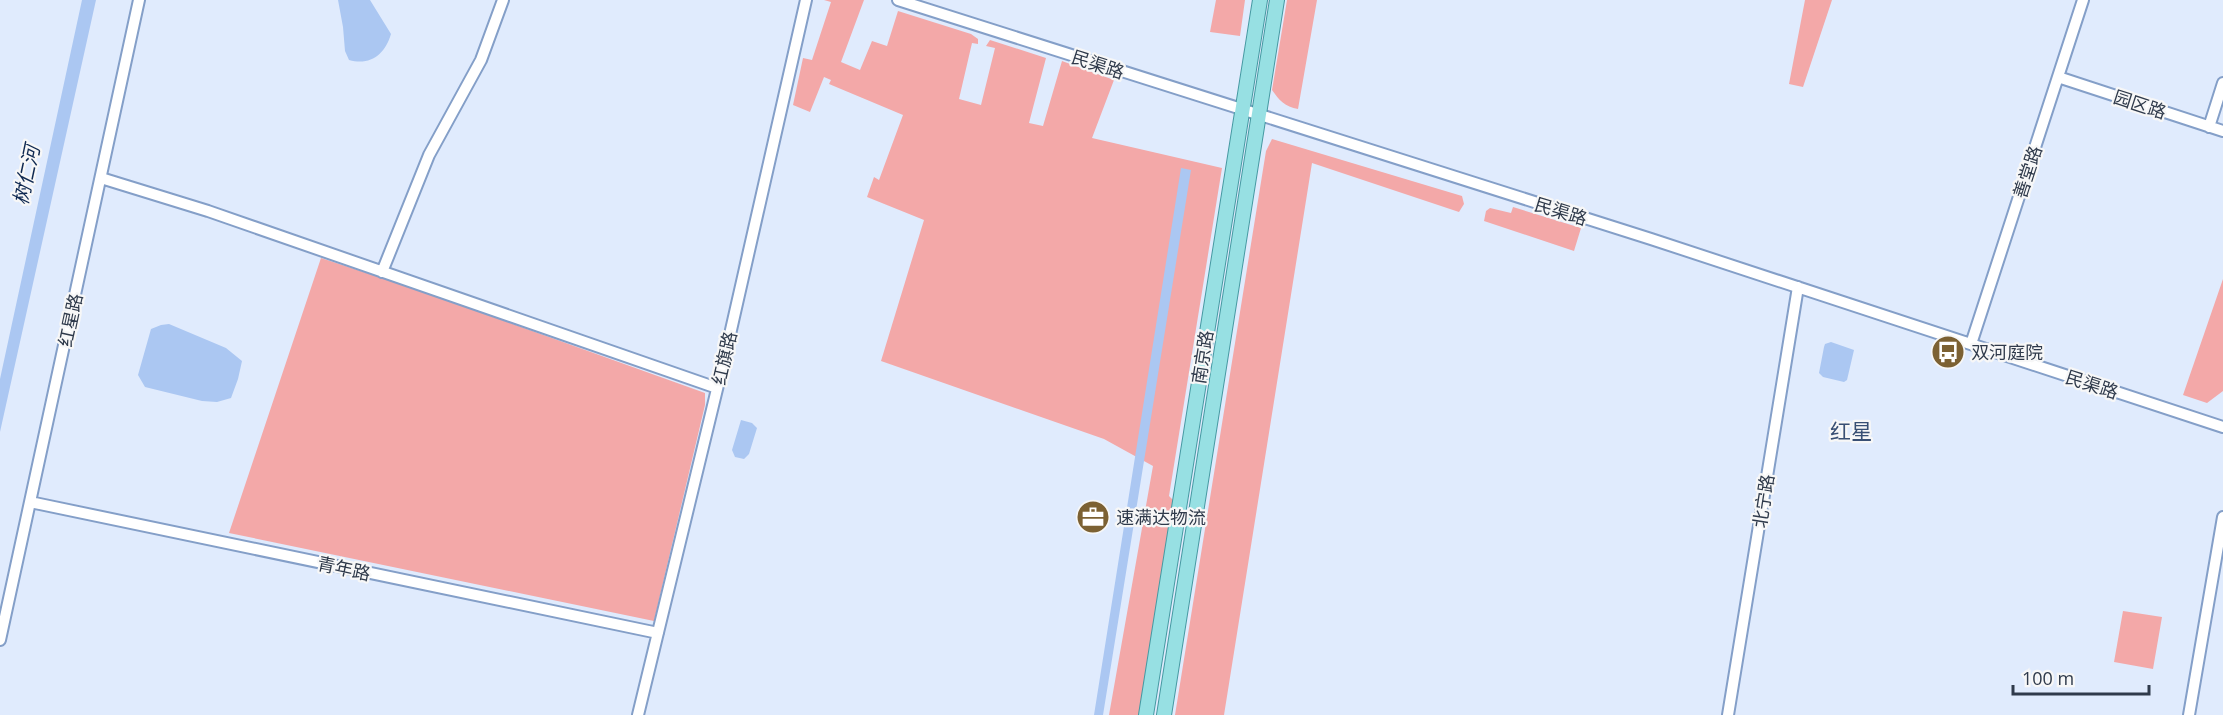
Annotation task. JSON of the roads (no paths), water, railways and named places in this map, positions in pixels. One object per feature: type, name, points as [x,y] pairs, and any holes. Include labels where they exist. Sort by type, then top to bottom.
[{"type":"main road","name":"南京路","points":[[1146,715],[1260,0]]},
{"type":"main road","name":"南京路","points":[[1164,715],[1276,0]]},
{"type":"street","name":"红星路","points":[[0,640],[140,0]]},
{"type":"street","points":[[382,272],[429,154],[482,60],[503,0]]},
{"type":"street","name":"红旗路","points":[[638,715],[717,388],[806,0]]},
{"type":"street","name":"民渠路","points":[[898,0],[1798,287],[2223,427]]},
{"type":"street","name":"善堂路","points":[[1971,344],[2083,0]]},
{"type":"street","name":"园区路","points":[[2058,77],[2223,131]]},
{"type":"street","points":[[2209,126],[2223,82]]},
{"type":"street","points":[[101,178],[208,212],[717,388]]},
{"type":"street","name":"北宁路","points":[[1728,715],[1798,287]]},
{"type":"street","name":"青年路","points":[[30,502],[658,633]]},
{"type":"street","points":[[2189,715],[2223,517]]},
{"type":"water","points":[[82,0],[96,0],[0,432],[0,379]]},
{"type":"water","points":[[338,0],[370,0],[391,34],[385,47],[376,57],[364,61],[349,60],[345,51]]},
{"type":"water","points":[[1181,168],[1191,170],[1103,715],[1094,715]]},
{"type":"water","points":[[169,324],[226,348],[242,361],[231,398],[217,402],[202,401],[145,387],[138,375],[151,329]]},
{"type":"water","points":[[1831,342],[1854,350],[1847,380],[1844,382],[1823,377],[1819,373],[1825,344]]},
{"type":"water","points":[[741,420],[752,423],[757,428],[749,454],[744,459],[735,457],[732,450]]},
{"type":"place","name":"双河庭院","points":[[1948,352]]},
{"type":"place","name":"速满达物流","points":[[1093,517]]},
{"type":"district","name":"红星","points":[[1851,431]]},
{"type":"water label","name":"树仁河","points":[[26,175]]}]
